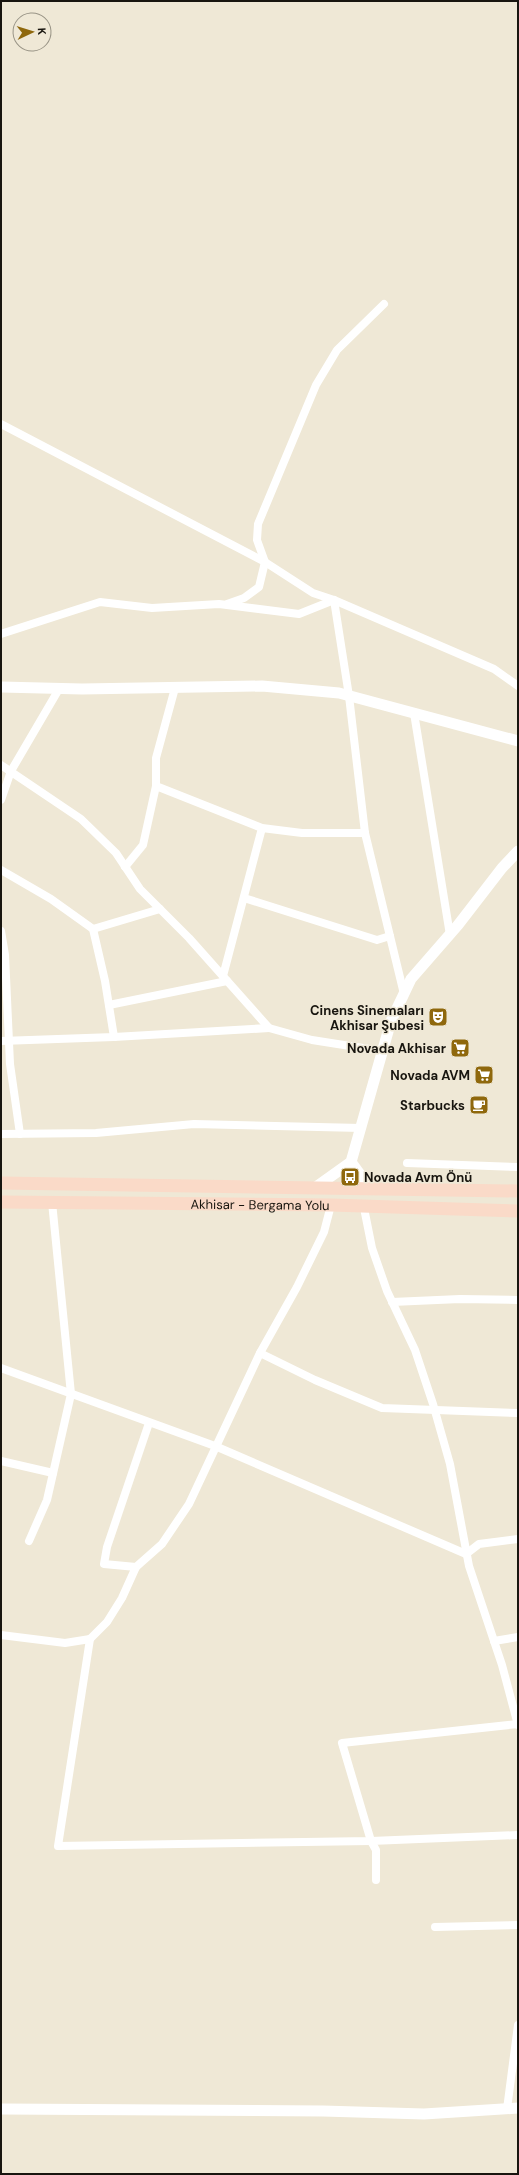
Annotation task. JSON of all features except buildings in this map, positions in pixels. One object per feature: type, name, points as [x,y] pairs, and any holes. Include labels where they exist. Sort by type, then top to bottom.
[{"type":"main road","name":"Akhisar - Bergama Yolu","points":[[1,1183],[518,1191]]},
{"type":"main road","name":"Akhisar - Bergama Yolu","points":[[1,1202],[331,1205],[364,1208],[518,1211]]},
{"type":"street","points":[[224,605],[244,598],[259,588],[265,562],[257,540],[258,524],[316,385],[338,350],[384,304]]},
{"type":"street","points":[[1,424],[265,562],[313,593],[334,600],[494,669],[518,686]]},
{"type":"street","points":[[1,634],[100,602],[152,608],[224,605],[299,614],[334,600]]},
{"type":"street","points":[[334,600],[349,696],[366,833],[404,994]]},
{"type":"street","points":[[1,687],[59,689],[262,686],[339,693],[518,741]]},
{"type":"street","points":[[125,867],[142,845],[156,786],[156,758],[175,688]]},
{"type":"street","points":[[1,800],[11,771],[59,689]]},
{"type":"street","points":[[414,713],[450,935]]},
{"type":"street","points":[[1,765],[81,819],[116,853],[140,889],[225,978],[268,1028]]},
{"type":"street","points":[[156,786],[262,828],[302,833],[366,833]]},
{"type":"street","points":[[225,978],[262,828]]},
{"type":"street","points":[[316,1187],[351,1162],[391,1021],[411,979],[450,935],[502,868],[518,851]]},
{"type":"street","points":[[1,870],[51,899],[93,929],[114,1037]]},
{"type":"street","points":[[244,898],[377,940],[390,936]]},
{"type":"street","points":[[93,929],[160,909]]},
{"type":"street","points":[[1,931],[5,955],[5,1041],[10,1064],[20,1134]]},
{"type":"street","points":[[109,1005],[225,978]]},
{"type":"street","points":[[5,1041],[114,1037],[268,1028],[312,1040],[382,1051]]},
{"type":"street","points":[[1,1134],[96,1133],[194,1124],[361,1128]]},
{"type":"street","points":[[351,1162],[370,1188]]},
{"type":"street","points":[[407,1164],[518,1166]]},
{"type":"street","points":[[29,1541],[47,1500],[71,1394],[52,1202]]},
{"type":"street","points":[[1,1635],[65,1643],[90,1639],[107,1622],[122,1598],[136,1567],[162,1544],[189,1504],[260,1353],[297,1287],[324,1232],[331,1205]]},
{"type":"street","points":[[364,1208],[372,1248],[392,1302],[415,1350],[434,1408],[450,1464],[466,1554],[494,1641],[518,1725],[342,1744],[371,1841],[376,1850],[376,1880]]},
{"type":"street","points":[[392,1302],[460,1299],[518,1300]]},
{"type":"street","points":[[260,1353],[315,1380],[382,1408],[434,1408],[518,1413]]},
{"type":"street","points":[[1,1368],[215,1446],[466,1554]]},
{"type":"street","points":[[136,1567],[104,1564],[107,1547],[149,1422]]},
{"type":"street","points":[[1,1461],[53,1473]]},
{"type":"street","points":[[466,1554],[479,1544],[518,1539]]},
{"type":"street","points":[[494,1641],[518,1637]]},
{"type":"street","points":[[90,1639],[58,1846],[371,1841],[518,1834]]},
{"type":"street","points":[[435,1927],[518,1925]]},
{"type":"street","points":[[1,2109],[323,2111],[424,2114],[513,2108],[518,2025]]},
{"type":"place","name":"Cinens Sinemaları Akhisar Şubesi","points":[[438,1017]]},
{"type":"place","name":"Novada Akhisar","points":[[460,1048]]},
{"type":"place","name":"Novada AVM","points":[[484,1075]]},
{"type":"place","name":"Starbucks","points":[[479,1105]]},
{"type":"place","name":"Novada Avm Önü","points":[[350,1177]]}]
